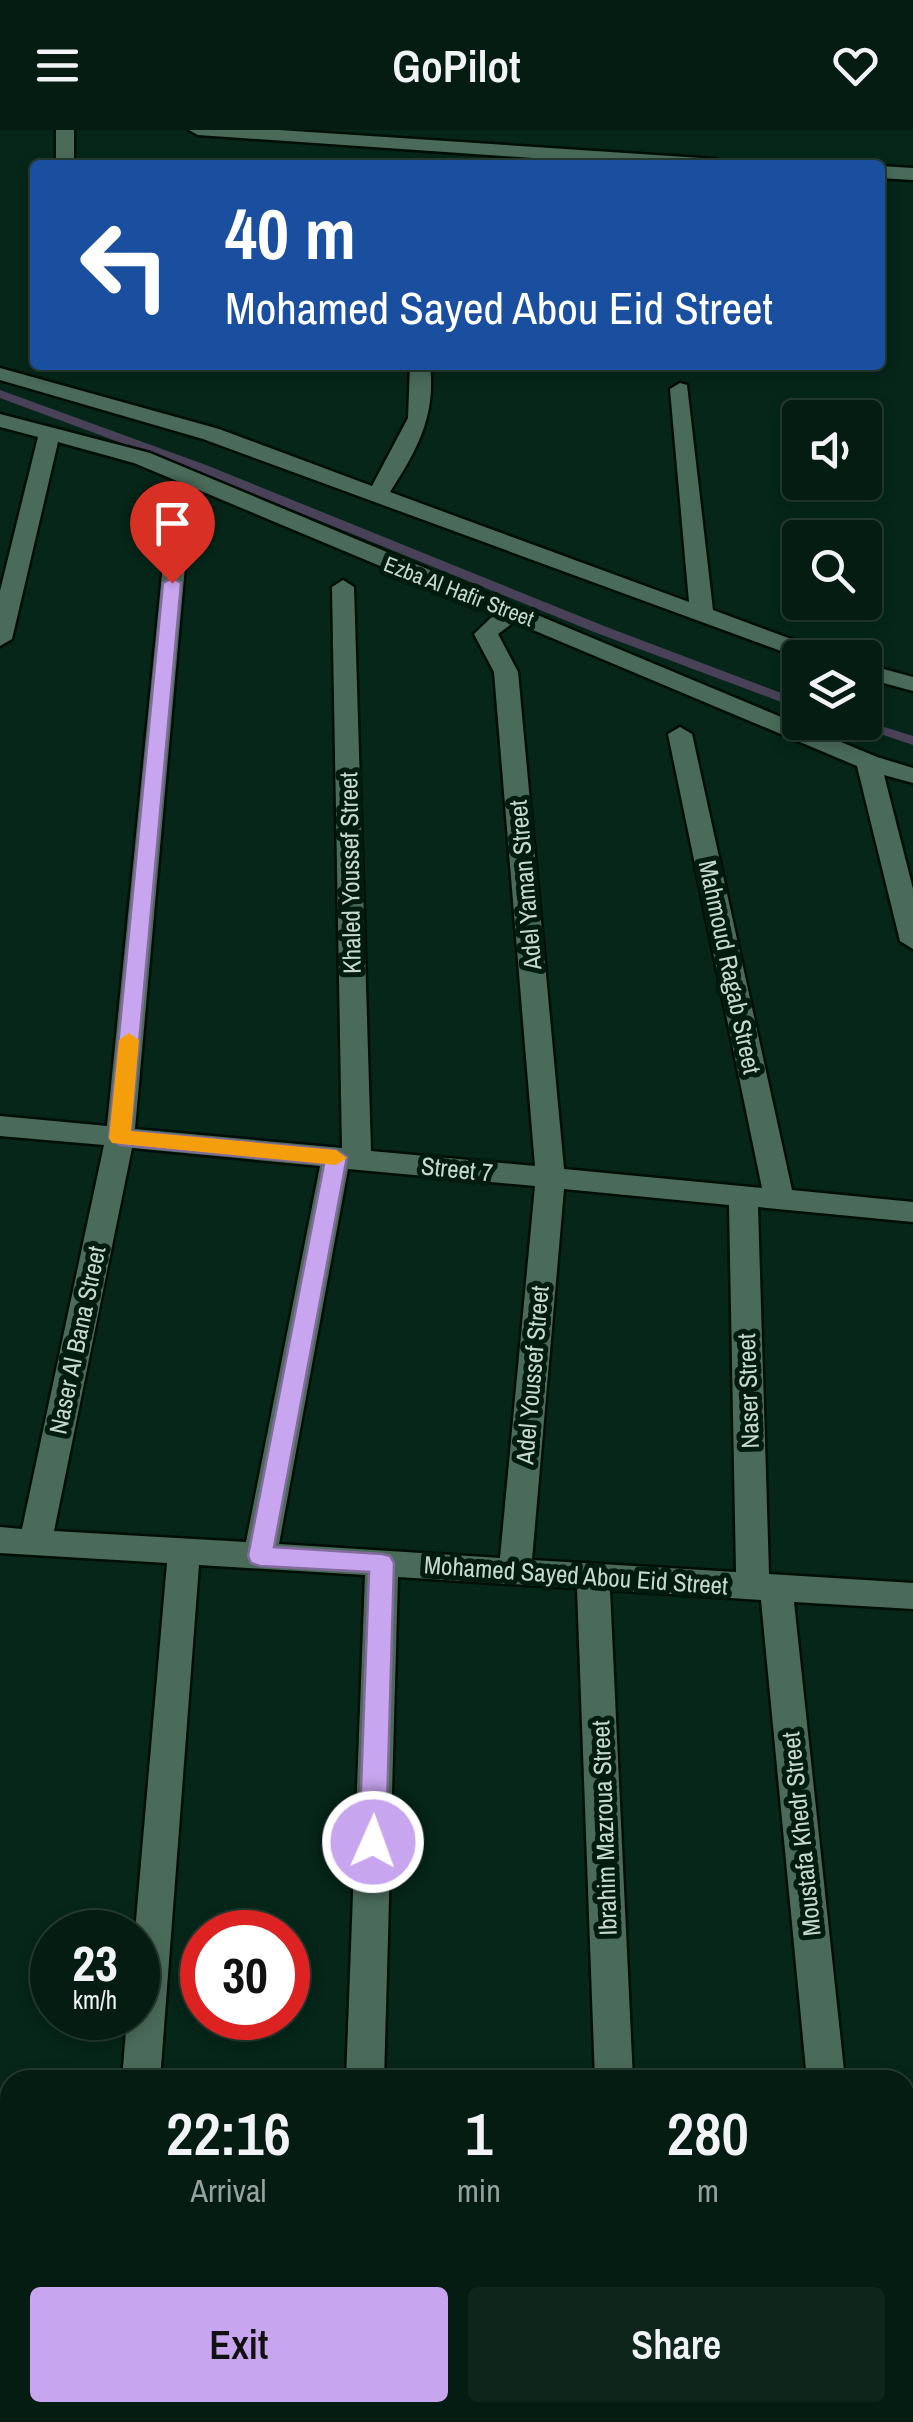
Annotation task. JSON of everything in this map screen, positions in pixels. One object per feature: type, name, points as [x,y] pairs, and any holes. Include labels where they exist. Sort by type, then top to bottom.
[{"type":"street","points":[[65,130],[65,160]]},
{"type":"street","points":[[198,130],[386,137],[657,160]]},
{"type":"street","points":[[885,172],[913,174]]},
{"type":"street","points":[[65,370],[65,391]]},
{"type":"street","points":[[378,494],[418,428],[425,389],[421,370]]},
{"type":"street","points":[[0,374],[211,434],[782,644]]},
{"type":"street","points":[[680,389],[702,616]]},
{"type":"street","name":"Ezba Al Hafir Street","points":[[0,420],[142,458],[868,762],[913,776]]},
{"type":"street","points":[[0,639],[49,434]]},
{"type":"street","name":"Naser Al Bana Street","points":[[35,1542],[120,1138],[176,544]]},
{"type":"street","name":"Khaled Youssef Street","points":[[260,1556],[347,1158],[342,587]]},
{"type":"street","name":"Adel Yaman Street","points":[[515,612],[494,624],[486,634],[506,672],[550,1178]]},
{"type":"street","points":[[882,676],[913,684]]},
{"type":"street","name":"Mahmoud Ragab Street","points":[[680,734],[780,1200]]},
{"type":"street","points":[[868,762],[913,941]]},
{"type":"street","name":"Street 7","points":[[0,1126],[913,1212]]},
{"type":"street","name":"Adel Youssef Street","points":[[514,1572],[550,1178]]},
{"type":"street","name":"Naser Street","points":[[743,1196],[765,1587]]},
{"type":"street","name":"Mohamed Sayed Abou Eid Street","points":[[0,1540],[913,1596]]},
{"type":"street","points":[[142,2070],[184,1551]]},
{"type":"street","points":[[365,2070],[382,1563]]},
{"type":"street","name":"Ibrahim Mazroua Street","points":[[593,1576],[614,2070]]},
{"type":"street","name":"Moustafa Khedr Street","points":[[765,1587],[825,2070]]},
{"type":"waterway","points":[[0,394],[201,468],[782,698]]},
{"type":"waterway","points":[[882,731],[913,741]]},
{"type":"slow traffic","points":[[129,1040],[120,1138],[336,1158]]},
{"type":"route","points":[[172,583],[120,1138],[336,1157],[260,1556],[382,1563],[373,1842]]}]
